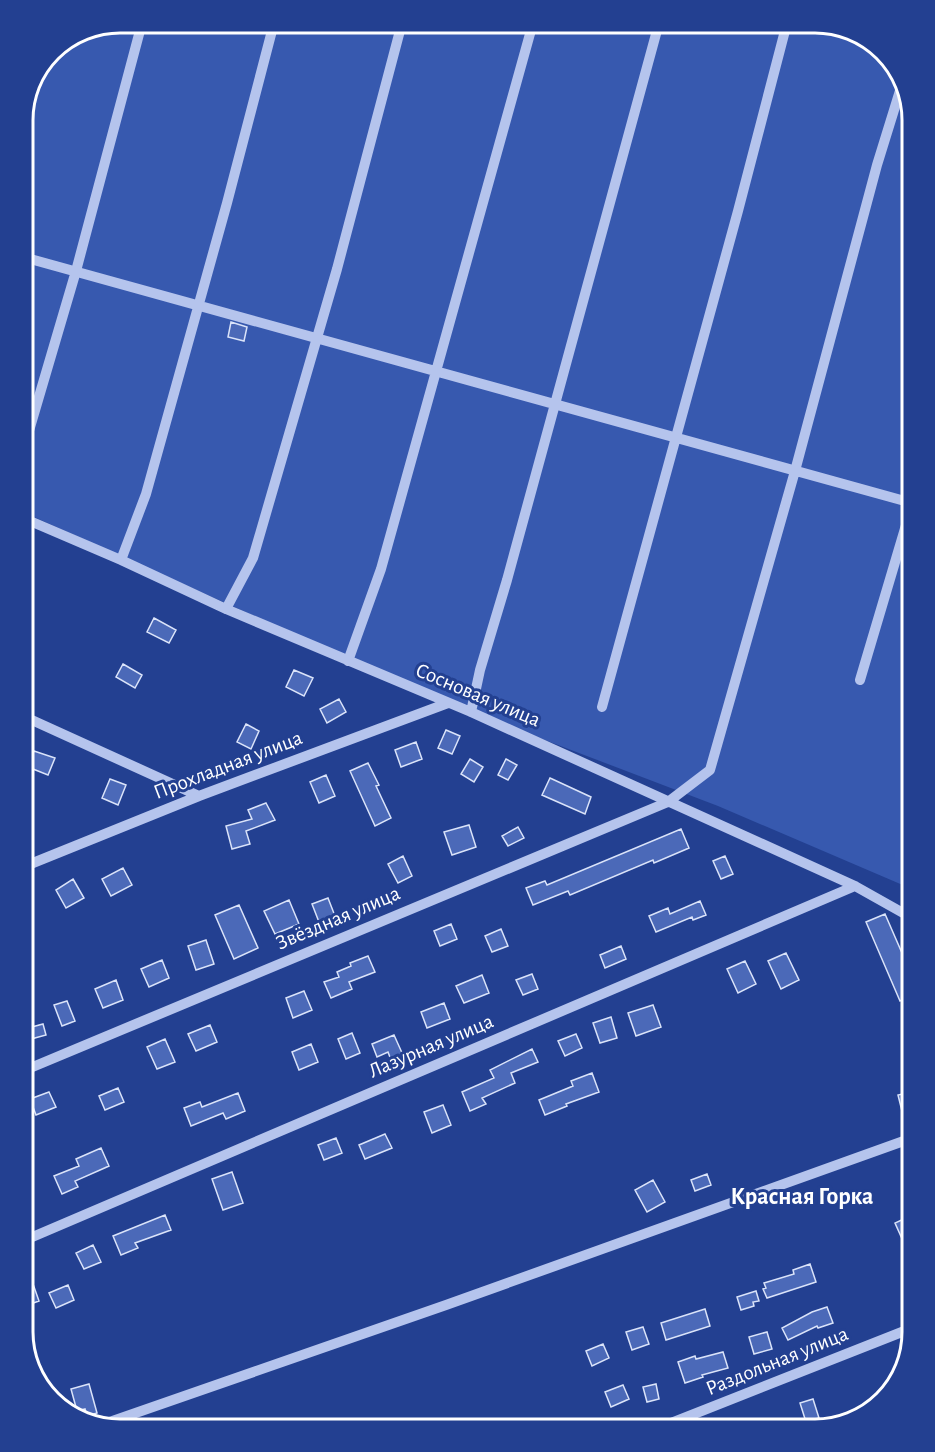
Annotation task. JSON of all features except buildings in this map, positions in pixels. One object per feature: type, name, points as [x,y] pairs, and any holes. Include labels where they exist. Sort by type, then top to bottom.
[{"type":"street","points":[[33,417],[76,272],[139,33]]},
{"type":"street","points":[[121,560],[146,494],[271,33]]},
{"type":"street","points":[[226,609],[253,558],[337,269],[399,33]]},
{"type":"street","points":[[348,661],[381,569],[529,33]]},
{"type":"street","points":[[471,712],[480,670],[507,580],[656,33]]},
{"type":"street","points":[[602,707],[784,33]]},
{"type":"street","name":"Звёздная улица","points":[[33,1066],[668,802],[710,770],[795,471],[877,165],[898,96]]},
{"type":"street","points":[[33,260],[902,501]]},
{"type":"street","name":"Сосновая улица","points":[[33,522],[226,609],[471,712],[855,886],[902,912]]},
{"type":"street","points":[[860,680],[902,538]]},
{"type":"street","name":"Прохладная улица","points":[[33,863],[199,796],[448,703]]},
{"type":"street","points":[[33,721],[199,796]]},
{"type":"street","name":"Лазурная улица","points":[[33,1236],[855,886]]},
{"type":"street","points":[[118,1419],[457,1301],[902,1142]]},
{"type":"street","name":"Раздольная улица","points":[[684,1419],[902,1332]]},
{"type":"shaded area","points":[[120,33],[821,33],[854,42],[872,55],[890,76],[899,97],[902,120],[902,885],[718,806],[448,703],[33,516],[33,114],[42,81],[51,67],[76,45],[103,35]]},
{"type":"district","name":"Красная Горка","points":[[802,1197]]}]
